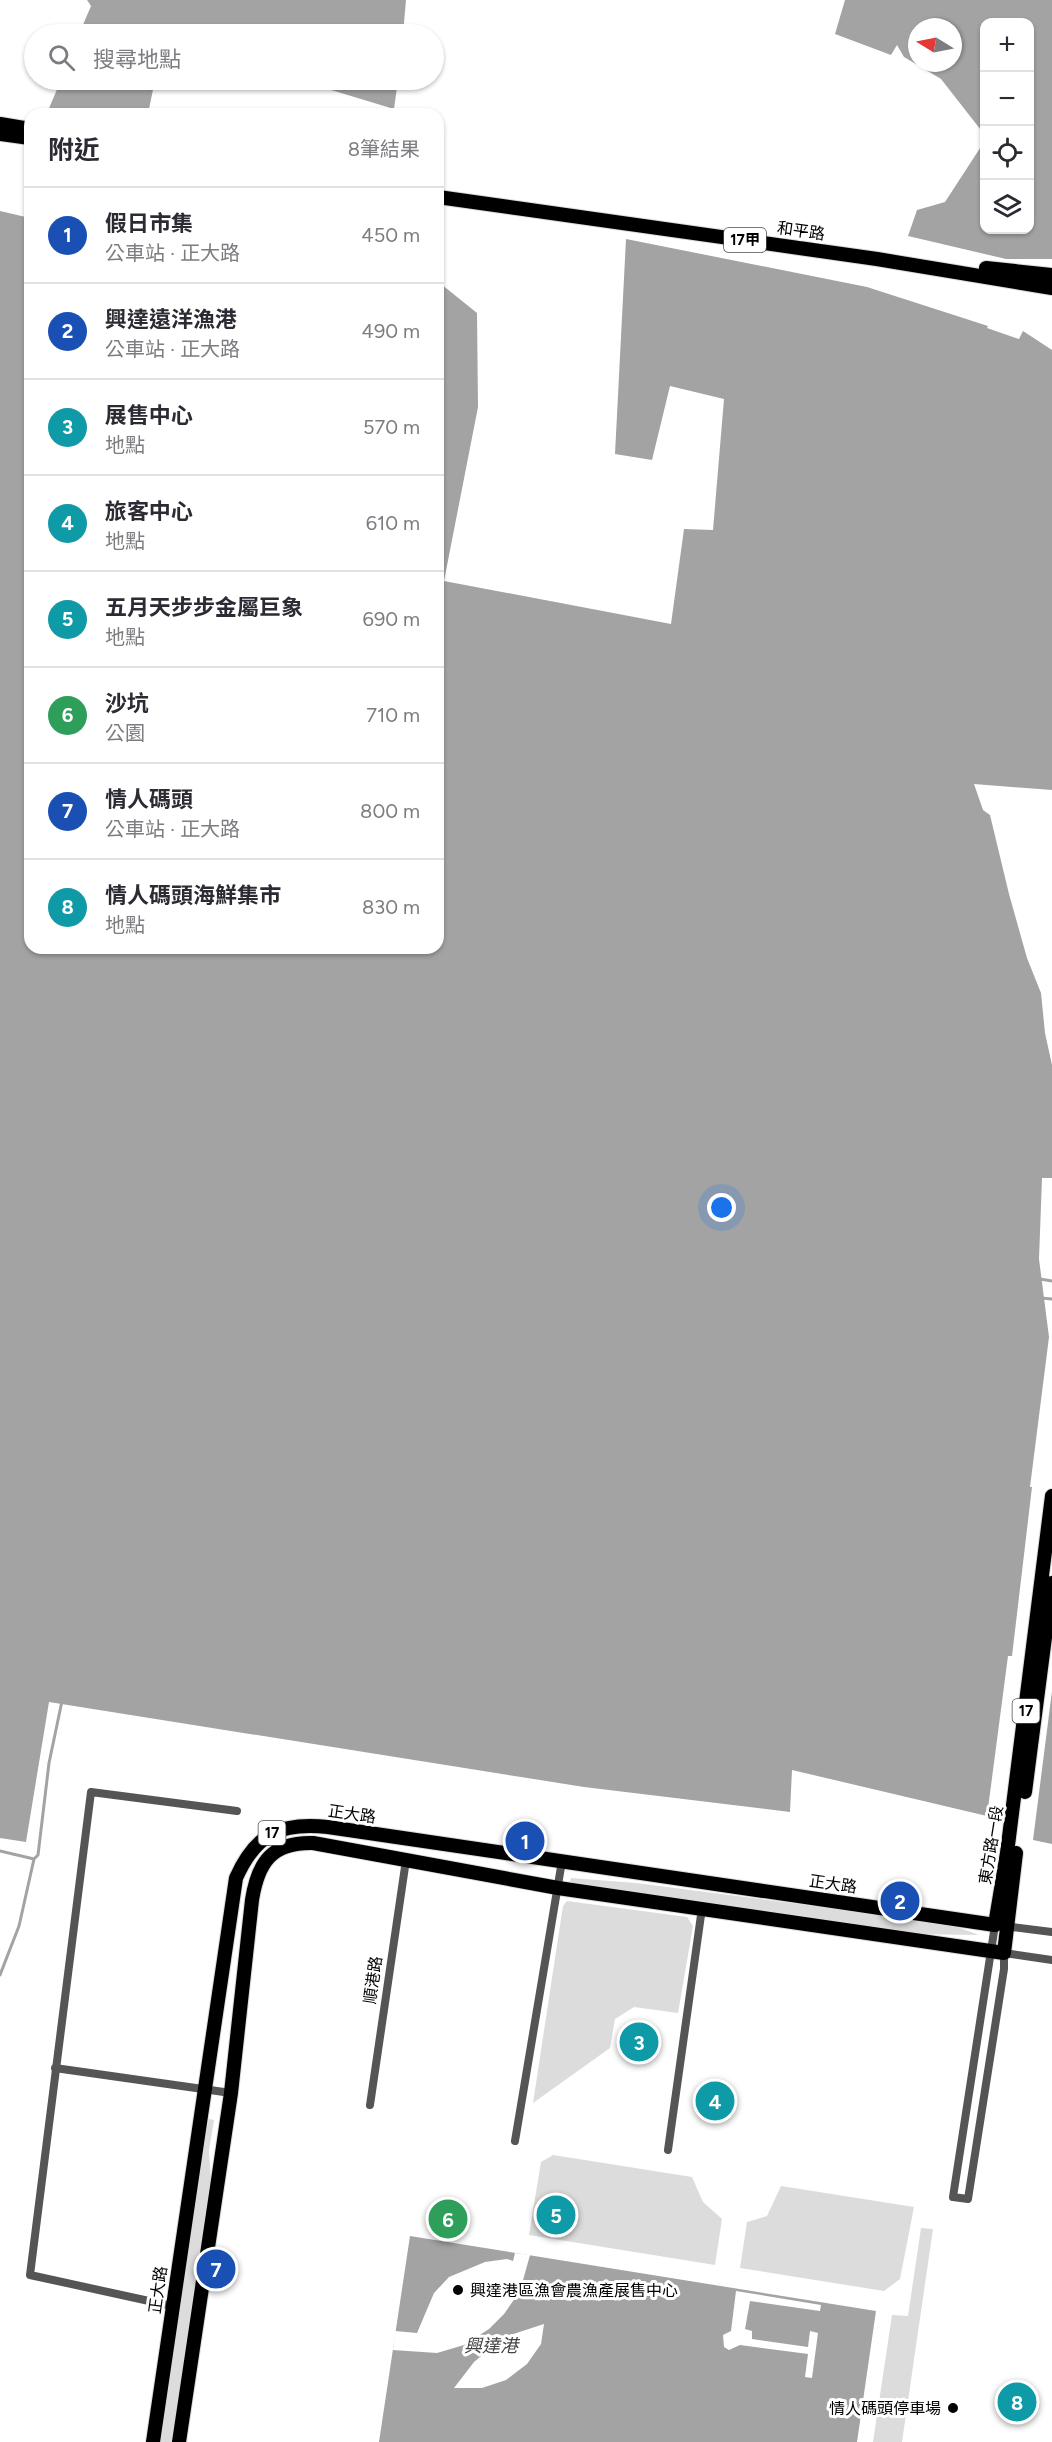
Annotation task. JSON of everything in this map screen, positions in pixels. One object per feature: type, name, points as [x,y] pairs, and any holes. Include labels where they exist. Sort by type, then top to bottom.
[{"type":"main road","points":[[0,124],[24,128]]},
{"type":"main road","points":[[0,134],[24,137]]},
{"type":"main road","name":"和平路","points":[[444,190],[1051,278]]},
{"type":"main road","name":"和平路","points":[[444,198],[877,259],[1051,278]]},
{"type":"main road","name":"東方路一段","points":[[1004,1953],[1000,1925],[1007,1853],[1052,1496]]},
{"type":"main road","name":"東方路一段","points":[[1000,1925],[1052,1583]]},
{"type":"main road","name":"正大路","points":[[153,2442],[236,1878],[244,1860],[258,1843],[273,1832],[290,1826],[308,1825],[1000,1925]]},
{"type":"main road","name":"17","points":[[179,2442],[231,2093],[255,1883],[262,1866],[281,1848],[304,1843],[558,1888],[1004,1953]]},
{"type":"street","points":[[172,2306],[30,2275],[91,1792],[237,1811]]},
{"type":"street","name":"順港路","points":[[370,2105],[406,1860]]},
{"type":"street","points":[[515,2142],[562,1861]]},
{"type":"street","points":[[668,2150],[702,1908]]},
{"type":"street","name":"正大路","points":[[1000,1925],[1052,1932]]},
{"type":"street","name":"東方路一段","points":[[1000,1925],[990,1951],[953,2197],[968,2199],[1004,1969],[1004,1953]]},
{"type":"street","points":[[1004,1953],[1052,1960]]},
{"type":"street","points":[[55,2068],[231,2093]]},
{"type":"shaded area","points":[[571,1878],[636,1883],[924,1920],[952,1925],[979,1935],[914,1934],[570,1883]]},
{"type":"shaded area","points":[[567,1901],[687,1917],[693,1926],[678,2013],[634,2007],[615,2019],[610,2048],[533,2103],[563,1906]]},
{"type":"shaded area","points":[[209,2119],[214,2120],[209,2150],[211,2183],[173,2442],[158,2442],[199,2160]]},
{"type":"shaded area","points":[[553,2155],[692,2177],[703,2202],[722,2219],[715,2265],[529,2235],[541,2162]]},
{"type":"shaded area","points":[[781,2186],[914,2207],[900,2279],[884,2291],[740,2268],[747,2222],[767,2216]]},
{"type":"shaded area","points":[[430,2209],[438,2211],[447,2209],[454,2214],[468,2216],[466,2228],[428,2221]]},
{"type":"shaded area","points":[[921,2228],[933,2229],[902,2442],[873,2442],[892,2315],[908,2316]]},
{"type":"water","points":[[87,0],[406,0],[404,24],[83,24],[91,6]]},
{"type":"water","points":[[845,0],[1052,0],[1052,259],[1006,259],[908,236],[917,210],[945,202],[980,148],[980,234],[1034,234],[1034,18],[980,18],[980,129],[941,79],[929,72],[962,72],[962,18],[908,18],[908,59],[897,45],[891,55],[835,34]]},
{"type":"water","points":[[57,90],[153,90],[149,108],[49,108]]},
{"type":"water","points":[[331,90],[397,90],[394,108]]},
{"type":"water","points":[[0,211],[24,217],[24,954],[444,954],[444,581],[671,624],[684,529],[713,530],[724,399],[670,386],[652,460],[615,454],[626,239],[867,287],[988,326],[987,328],[1019,339],[1023,331],[1052,350],[1052,790],[974,784],[983,810],[990,815],[1027,958],[1041,993],[1045,1033],[1052,1065],[1052,1178],[1042,1178],[1039,1259],[1049,1337],[1012,1656],[1008,1656],[987,1816],[792,1770],[790,1812],[584,1787],[49,1702],[26,1842],[0,1838]]},
{"type":"water","points":[[444,286],[477,313],[478,407],[444,581]]},
{"type":"water","points":[[1052,1691],[1052,1844],[1033,1840]]},
{"type":"water","name":"興達港","points":[[410,2236],[876,2311],[857,2442],[379,2442]]},
{"type":"pier","points":[[515,2253],[530,2255],[520,2291],[504,2314],[489,2329],[464,2345],[437,2353],[393,2350],[395,2331],[417,2333],[434,2293],[449,2277],[485,2262],[507,2259],[513,2261]]},
{"type":"pier","points":[[736,2291],[821,2305],[820,2311],[750,2301],[745,2329],[752,2331],[752,2339],[808,2347],[810,2331],[818,2333],[812,2378],[805,2377],[808,2354],[740,2345],[729,2350],[724,2347],[723,2335],[731,2331]]},
{"type":"pier","points":[[544,2324],[541,2344],[527,2364],[506,2380],[482,2388],[454,2388],[474,2362],[504,2337]]},
{"type":"waterway","points":[[1040,1279],[1052,1281]]},
{"type":"waterway","points":[[1041,1298],[1052,1299]]},
{"type":"waterway","points":[[0,1975],[19,1926],[34,1859],[38,1855],[49,1763],[62,1701]]},
{"type":"waterway","points":[[0,1851],[34,1859]]},
{"type":"place","name":"假日市集","points":[[525,1841]]},
{"type":"place","name":"興達遠洋漁港","points":[[900,1901]]},
{"type":"place","name":"展售中心","points":[[639,2042]]},
{"type":"place","name":"旅客中心","points":[[715,2101]]},
{"type":"place","name":"五月天步步金屬巨象","points":[[556,2215]]},
{"type":"place","name":"沙坑","points":[[448,2219]]},
{"type":"place","name":"情人碼頭","points":[[216,2269]]},
{"type":"place","name":"興達港區漁會農漁產展售中心","points":[[458,2290]]},
{"type":"place","name":"情人碼頭海鮮集市","points":[[1017,2402]]},
{"type":"place","name":"情人碼頭停車場","points":[[953,2408]]}]
